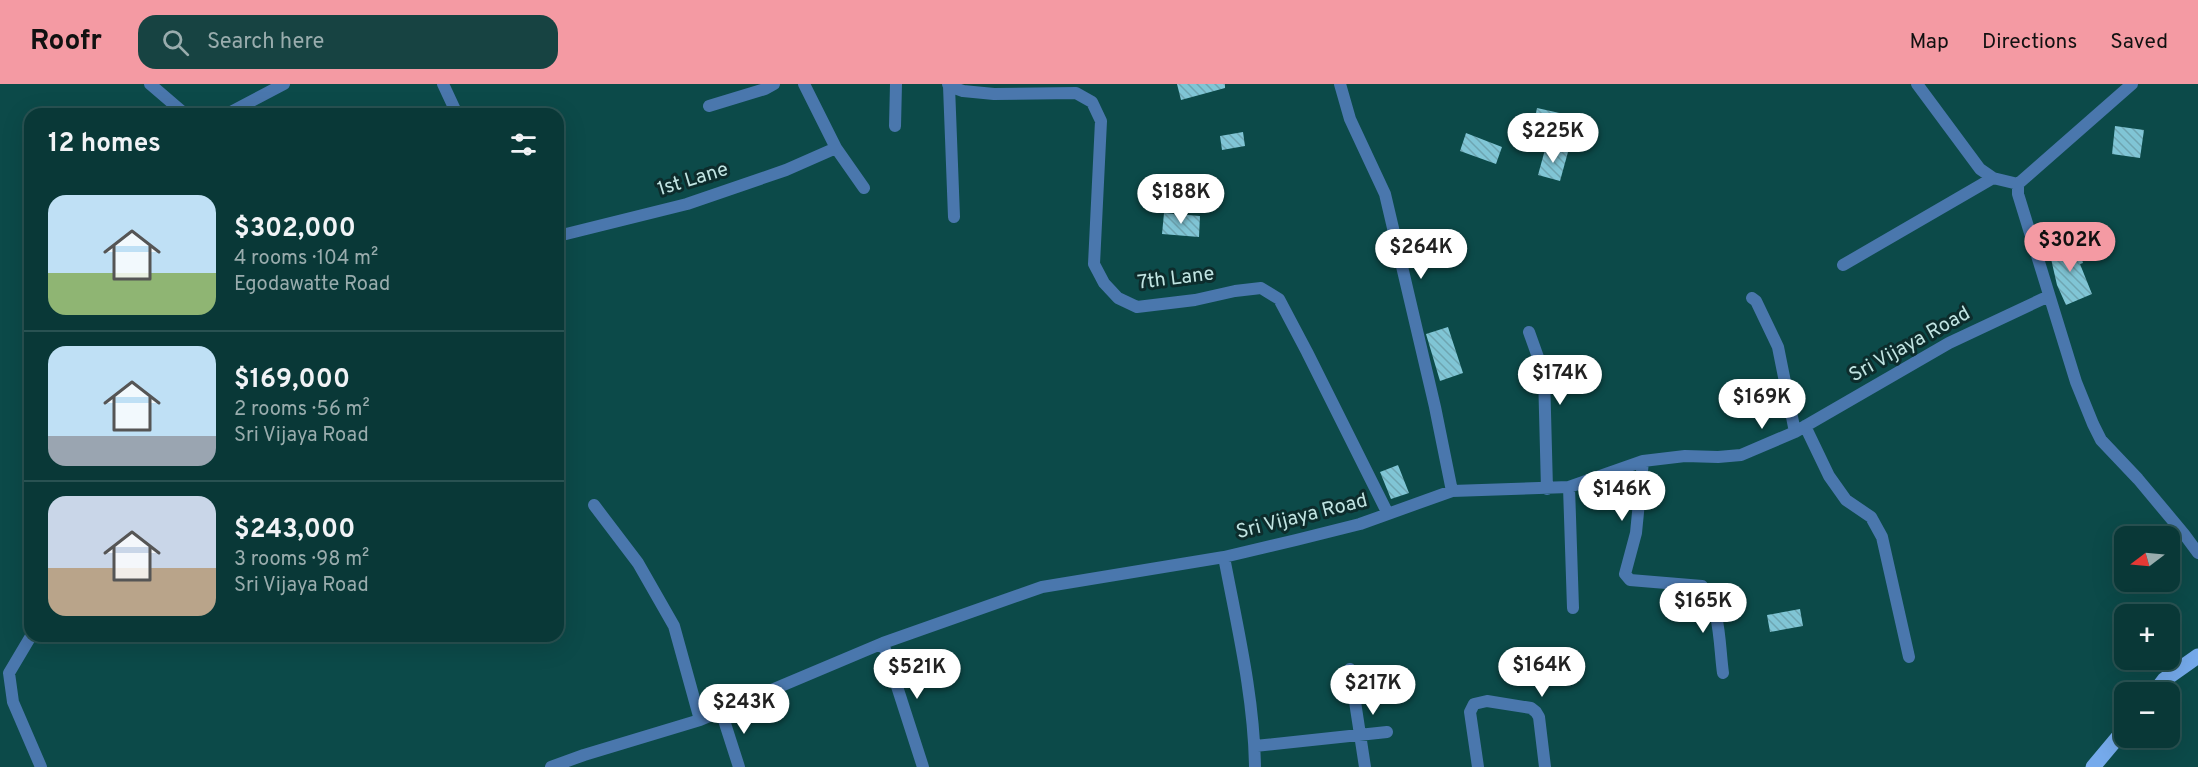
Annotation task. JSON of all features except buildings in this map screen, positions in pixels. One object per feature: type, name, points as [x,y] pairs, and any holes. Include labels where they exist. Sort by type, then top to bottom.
[{"type":"main road","points":[[2162,682],[2198,656]]},
{"type":"main road","points":[[2093,767],[2114,742]]},
{"type":"street","points":[[150,84],[178,108]]},
{"type":"street","points":[[238,108],[284,84]]},
{"type":"street","points":[[443,84],[454,108]]},
{"type":"street","points":[[709,105],[765,89],[774,84]]},
{"type":"street","points":[[804,84],[836,148],[864,188]]},
{"type":"street","points":[[895,126],[896,84]]},
{"type":"street","points":[[1340,84],[1350,119],[1385,194],[1435,406],[1452,491]]},
{"type":"street","points":[[1917,84],[1980,169],[1993,178],[2018,184]]},
{"type":"street","points":[[2132,84],[2018,184],[2018,194],[2085,407],[2101,440],[2138,479],[2198,553]]},
{"type":"street","points":[[949,85],[954,217]]},
{"type":"street","name":"7th Lane","points":[[949,85],[963,91],[994,94],[1076,93],[1092,102],[1101,121],[1094,264],[1104,283],[1118,298],[1137,307],[1195,300],[1261,288],[1279,299],[1389,514]]},
{"type":"street","name":"1st Lane","points":[[564,235],[687,204],[786,170],[836,148]]},
{"type":"street","points":[[1843,265],[1993,178]]},
{"type":"street","name":"Sri Vijaya Road","points":[[551,767],[700,720],[883,643],[1042,587],[1224,557],[1360,524],[1452,491],[1569,487],[1643,460],[1685,456],[1741,455],[1800,429],[1949,343],[2049,296]]},
{"type":"street","points":[[1752,298],[1778,347],[1800,429],[1846,500],[1871,517],[1882,537],[1909,657]]},
{"type":"street","points":[[1529,332],[1544,374],[1547,489]]},
{"type":"street","points":[[1643,460],[1636,533],[1625,574],[1630,580],[1702,586],[1715,612],[1723,673]]},
{"type":"street","points":[[1569,487],[1573,608]]},
{"type":"street","points":[[594,505],[638,563],[674,626],[700,720]]},
{"type":"street","points":[[1224,557],[1246,673],[1255,746],[1255,767]]},
{"type":"street","points":[[28,642],[9,674],[13,702],[41,767]]},
{"type":"street","points":[[883,643],[923,767]]},
{"type":"street","points":[[1350,669],[1365,767]]},
{"type":"street","points":[[1478,767],[1470,712],[1474,704],[1487,702],[1531,708],[1536,712],[1545,767]]},
{"type":"street","points":[[721,711],[739,767]]},
{"type":"street","points":[[1255,746],[1388,732]]}]
